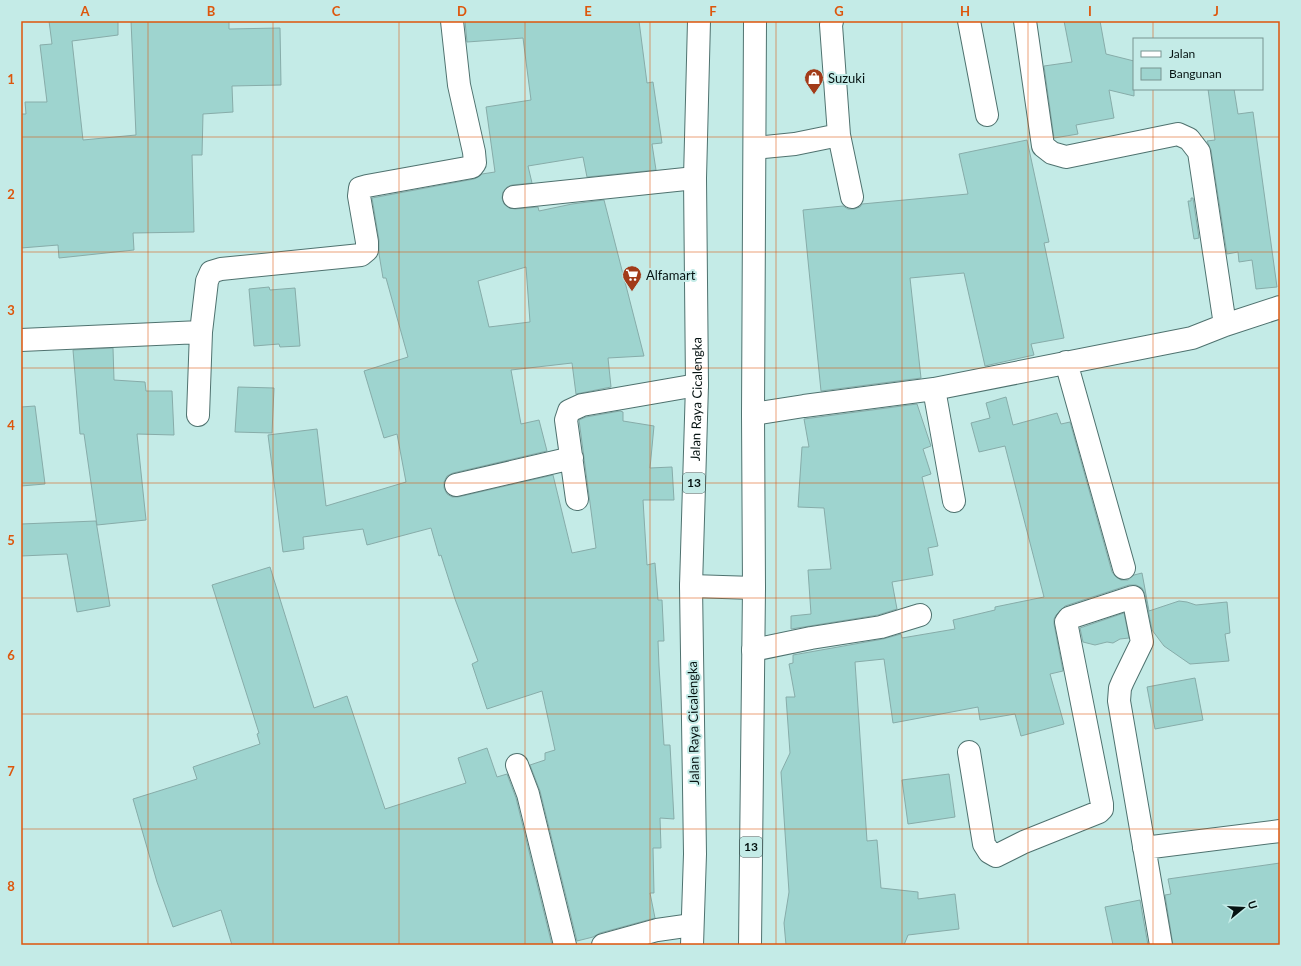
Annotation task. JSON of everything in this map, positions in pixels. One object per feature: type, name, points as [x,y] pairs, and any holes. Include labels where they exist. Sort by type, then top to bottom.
[{"type":"main road","points":[[198,415],[201,332],[206,281],[211,272],[221,269],[361,255],[367,250],[367,242],[359,196],[360,188],[472,167],[474,163],[474,152],[459,85],[452,21]]},
{"type":"main road","name":"Jalan Raya Cicalengka","points":[[692,935],[695,854],[691,586],[697,385],[695,178],[699,21]]},
{"type":"main road","name":"13","points":[[750,945],[754,650],[753,414],[755,21]]},
{"type":"main road","points":[[832,21],[831,25],[839,135],[852,197]]},
{"type":"main road","points":[[969,21],[987,115]]},
{"type":"main road","points":[[1025,21],[1043,146],[1052,153],[1066,157],[1178,134],[1189,140],[1199,152],[1225,325]]},
{"type":"main road","points":[[755,148],[795,144],[839,135]]},
{"type":"main road","points":[[514,197],[695,178]]},
{"type":"main road","points":[[753,414],[934,389],[1192,338],[1225,325],[1280,307]]},
{"type":"main road","points":[[21,340],[201,332]]},
{"type":"main road","points":[[1066,362],[1124,568]]},
{"type":"main road","points":[[577,499],[566,420],[569,412],[582,405],[697,385]]},
{"type":"main road","points":[[934,389],[954,501]]},
{"type":"main road","points":[[456,485],[572,458]]},
{"type":"main road","points":[[691,586],[754,588]]},
{"type":"main road","points":[[969,752],[984,844],[989,852],[996,856],[1024,842],[1099,812],[1102,809],[1102,804],[1066,622],[1069,618],[1133,597],[1142,642],[1120,688],[1119,701],[1160,945]]},
{"type":"main road","points":[[754,650],[811,638],[881,627],[920,615]]},
{"type":"main road","points":[[517,765],[528,794],[565,945]]},
{"type":"main road","points":[[1144,848],[1280,831]]},
{"type":"main road","points":[[603,945],[657,930],[692,935]]},
{"type":"building","points":[[49,21],[118,21],[118,35],[72,41],[83,140],[136,135],[131,21],[229,21],[229,29],[280,28],[281,85],[232,86],[233,112],[203,114],[202,155],[192,155],[194,232],[133,233],[134,250],[59,258],[58,245],[21,248],[21,114],[26,114],[25,102],[47,102],[40,45],[52,44]]},
{"type":"building","points":[[465,21],[639,21],[647,83],[653,82],[662,143],[652,144],[656,170],[587,177],[583,157],[528,166],[532,183],[512,185],[507,187],[503,192],[502,198],[504,204],[509,208],[515,209],[538,207],[539,211],[572,204],[604,200],[644,356],[608,358],[611,387],[576,394],[572,363],[511,370],[521,424],[539,420],[547,451],[453,473],[447,476],[444,482],[444,488],[447,494],[452,497],[458,497],[553,475],[572,553],[596,548],[579,420],[586,417],[620,411],[623,412],[623,421],[654,426],[650,468],[672,467],[674,500],[643,500],[647,565],[655,563],[658,600],[662,600],[664,641],[658,641],[659,666],[664,745],[670,745],[674,819],[660,818],[661,848],[653,848],[654,893],[650,893],[655,918],[577,941],[540,791],[530,765],[545,760],[545,753],[555,750],[542,691],[487,709],[472,664],[478,661],[455,599],[441,555],[439,556],[431,528],[367,545],[363,529],[303,537],[304,549],[283,552],[268,435],[317,429],[326,506],[406,482],[397,434],[384,438],[364,371],[408,357],[386,278],[383,278],[379,254],[379,240],[372,198],[474,179],[482,174],[495,172],[486,107],[531,100],[523,38],[467,42]],"holes":[[[526,267],[530,322],[489,327],[478,281]]]},
{"type":"building","points":[[1064,21],[1100,21],[1106,54],[1133,61],[1134,96],[1109,90],[1114,118],[1076,125],[1078,134],[1054,138],[1044,66],[1072,62]]},
{"type":"building","points":[[1208,90],[1234,90],[1238,114],[1253,112],[1277,287],[1256,289],[1252,260],[1239,262],[1238,252],[1227,254],[1211,150],[1207,141],[1215,140]]},
{"type":"building","points":[[1027,140],[1049,242],[1044,243],[1064,338],[1031,344],[1034,355],[985,366],[964,273],[910,278],[921,378],[821,391],[803,210],[843,206],[848,209],[854,209],[860,207],[862,204],[968,194],[959,154]]},
{"type":"building","points":[[1191,198],[1193,198],[1199,238],[1194,239],[1188,201],[1191,201]]},
{"type":"building","points":[[269,287],[270,290],[295,288],[300,346],[280,347],[279,344],[254,346],[249,289]]},
{"type":"building","points":[[113,348],[114,380],[145,382],[146,391],[172,391],[174,435],[137,434],[146,520],[97,525],[84,434],[80,434],[73,350]]},
{"type":"building","points":[[238,387],[274,388],[272,433],[235,432]]},
{"type":"building","points":[[1006,397],[1013,425],[1057,413],[1061,424],[1070,422],[1112,572],[1121,580],[1128,580],[1134,575],[1142,573],[1149,611],[1179,601],[1196,605],[1227,602],[1230,633],[1225,634],[1229,661],[1190,664],[1164,646],[1152,630],[1145,594],[1142,588],[1136,585],[1129,585],[1065,606],[1054,619],[1063,671],[1050,674],[1064,724],[1021,736],[1015,714],[980,720],[978,707],[893,723],[884,659],[855,662],[867,841],[877,840],[881,888],[918,892],[918,899],[955,894],[959,929],[908,935],[904,945],[786,945],[784,923],[789,892],[781,772],[790,753],[786,697],[795,697],[789,664],[793,663],[793,655],[883,639],[901,634],[902,638],[955,629],[953,620],[995,610],[995,607],[1044,597],[1005,446],[979,452],[971,423],[990,418],[986,403]]},
{"type":"building","points":[[917,404],[931,446],[923,449],[931,474],[922,477],[938,546],[928,548],[933,575],[892,582],[897,609],[878,615],[791,629],[791,616],[811,614],[808,570],[831,569],[824,508],[798,507],[802,447],[809,447],[804,419]]},
{"type":"building","points":[[35,406],[45,484],[21,486],[21,407]]},
{"type":"building","points":[[96,521],[110,606],[77,612],[67,554],[21,556],[21,524]]},
{"type":"building","points":[[270,567],[314,708],[347,696],[385,809],[466,783],[458,758],[487,748],[497,777],[507,774],[516,798],[552,945],[232,945],[221,910],[173,927],[157,882],[133,799],[197,779],[193,767],[260,744],[257,734],[259,733],[212,585]]},
{"type":"building","points":[[1124,613],[1129,638],[1120,639],[1113,643],[1107,642],[1095,645],[1083,642],[1080,628]]},
{"type":"building","points":[[1195,678],[1203,720],[1155,729],[1147,687]]},
{"type":"building","points":[[949,774],[955,817],[908,824],[902,780]]},
{"type":"building","points":[[1280,863],[1280,945],[1173,945],[1165,895],[1171,894],[1168,879]]},
{"type":"building","points":[[1140,900],[1148,945],[1113,945],[1105,907]]},
{"type":"place","name":"Suzuki","points":[[814,95]]},
{"type":"place","name":"Alfamart","points":[[632,292]]}]
